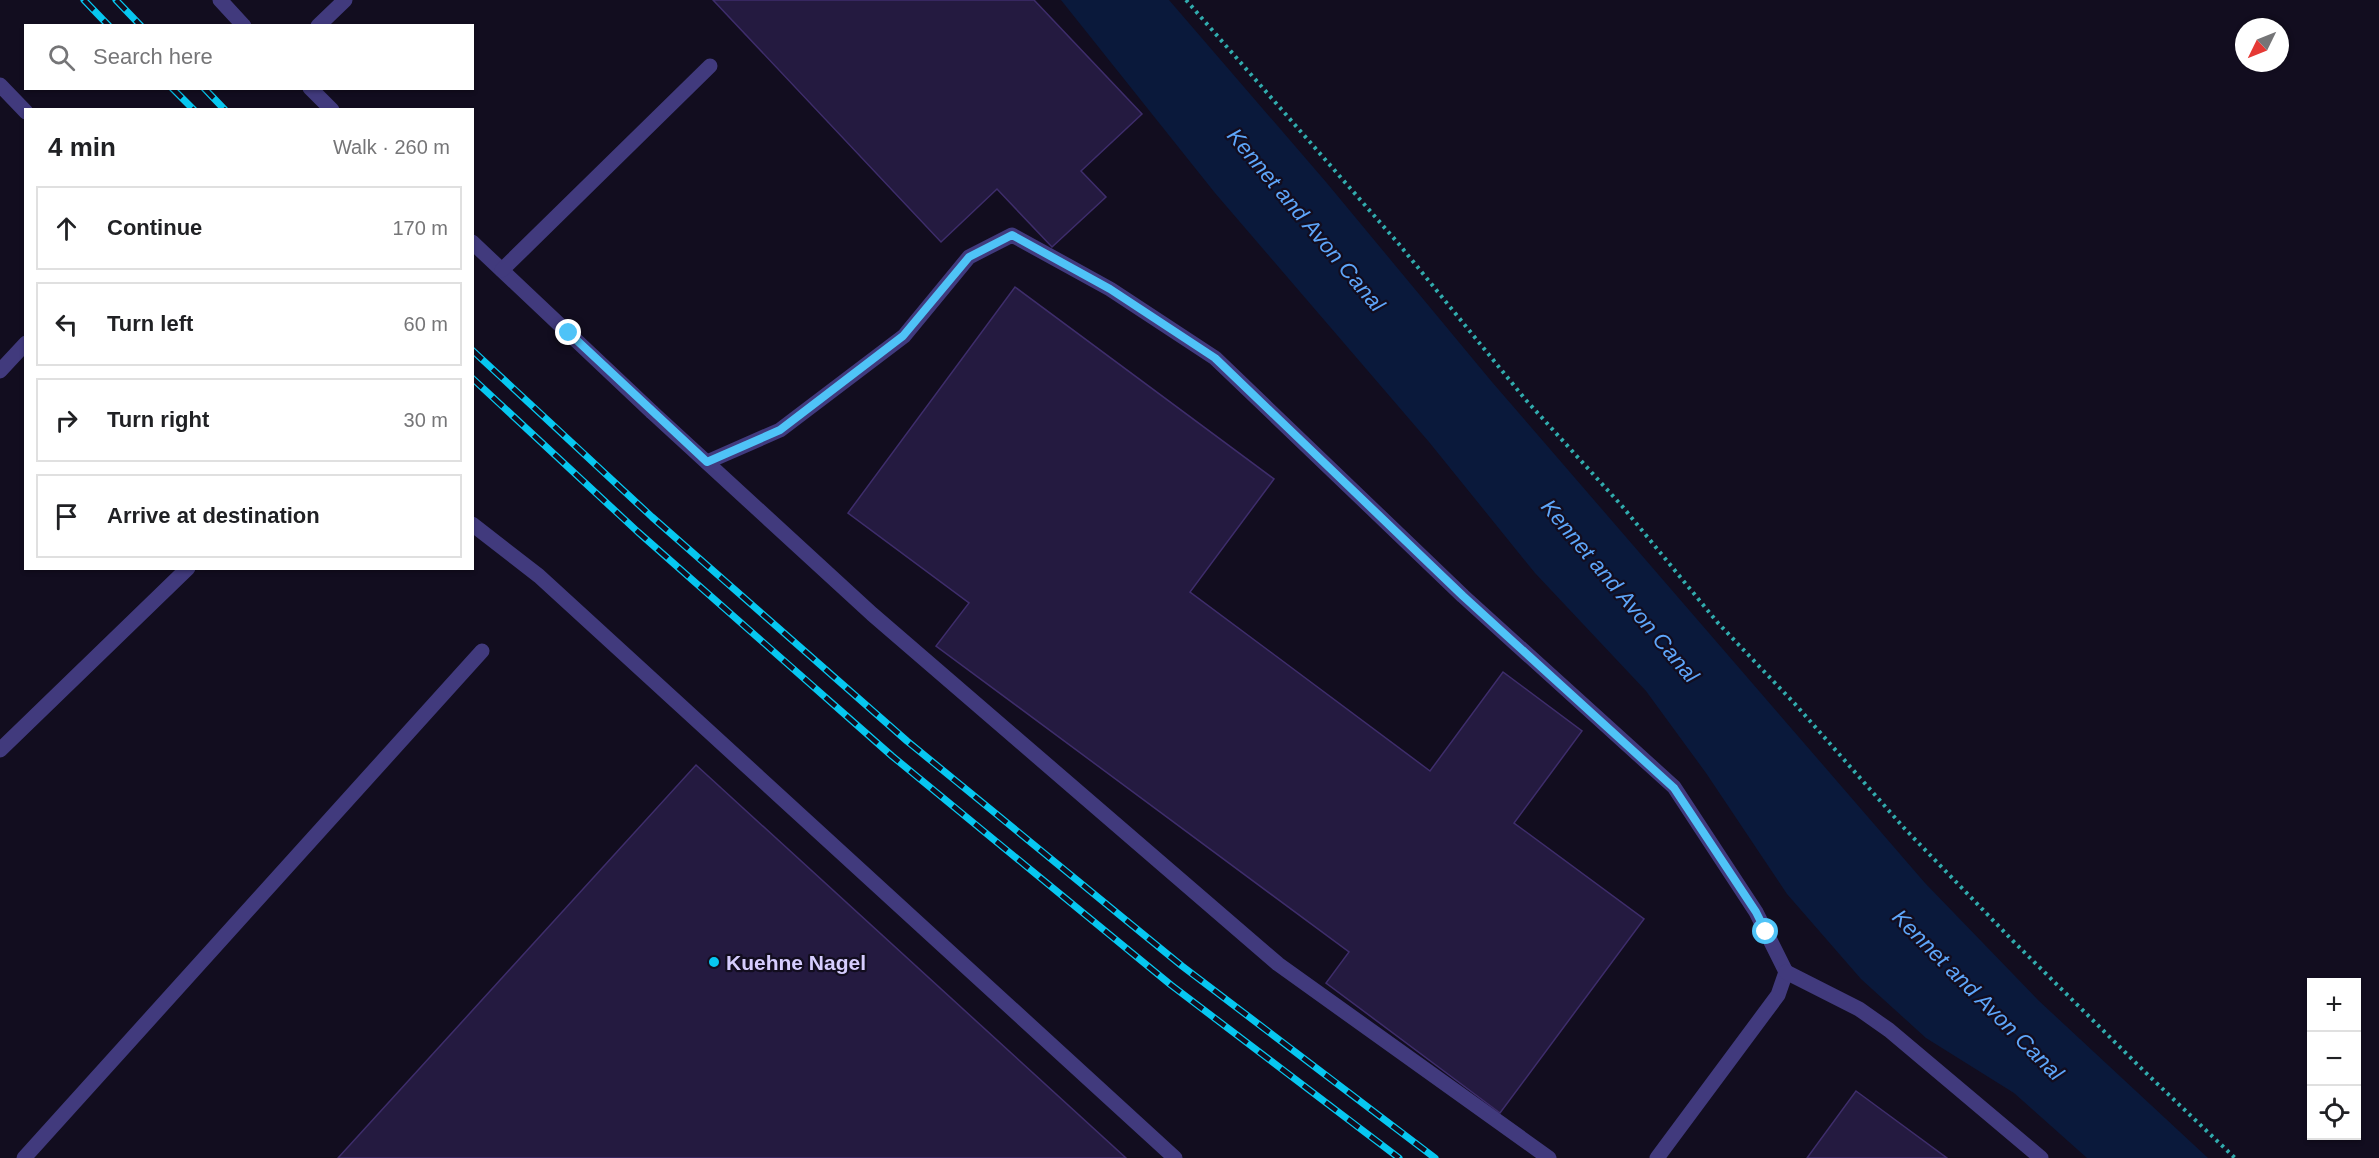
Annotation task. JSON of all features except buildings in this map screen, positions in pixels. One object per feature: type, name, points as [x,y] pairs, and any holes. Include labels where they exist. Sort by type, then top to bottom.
[{"type":"street","points":[[220,0],[242,24]]},
{"type":"street","points":[[320,24],[345,0]]},
{"type":"street","points":[[502,270],[710,66]]},
{"type":"street","points":[[0,86],[24,110]]},
{"type":"street","points":[[312,90],[330,108]]},
{"type":"street","points":[[707,462],[780,430],[903,336],[969,257],[1012,235],[1110,289],[1215,358],[1463,596],[1674,788],[1756,912],[1786,972],[1859,1009],[1889,1030],[2041,1158]]},
{"type":"street","points":[[474,244],[652,412],[872,614],[1278,964],[1549,1158]]},
{"type":"street","points":[[0,371],[24,345]]},
{"type":"street","points":[[474,526],[539,576],[1175,1158]]},
{"type":"street","points":[[0,750],[186,570]]},
{"type":"street","points":[[24,1158],[482,651]]},
{"type":"street","points":[[1657,1158],[1778,995],[1786,972]]},
{"type":"path","points":[[1186,0],[1398,243],[1525,399],[1622,506],[1718,623],[1795,704],[1905,829],[2013,941],[2235,1158]]},
{"type":"water","name":"Kennet and Avon Canal","points":[[1061,0],[1169,0],[1326,182],[1492,382],[1925,883],[2038,1000],[2208,1158],[2087,1158],[2014,1093],[1926,1038],[1861,979],[1787,894],[1706,773],[1646,691],[1535,573],[1429,442],[1215,193]]},
{"type":"railway","points":[[84,0],[107,24]]},
{"type":"railway","points":[[116,0],[139,24]]},
{"type":"railway","points":[[174,90],[192,108]]},
{"type":"railway","points":[[206,90],[223,108]]},
{"type":"railway","points":[[474,352],[652,517],[907,741],[1182,966],[1435,1158]]},
{"type":"railway","points":[[474,380],[638,532],[892,756],[1171,985],[1399,1158]]},
{"type":"place","name":"Kuehne Nagel","points":[[714,962]]},
{"type":"route","points":[[569,333],[707,462],[780,430],[903,336],[969,257],[1012,235],[1110,289],[1215,358],[1463,596],[1674,788],[1756,912],[1766,932]]}]
